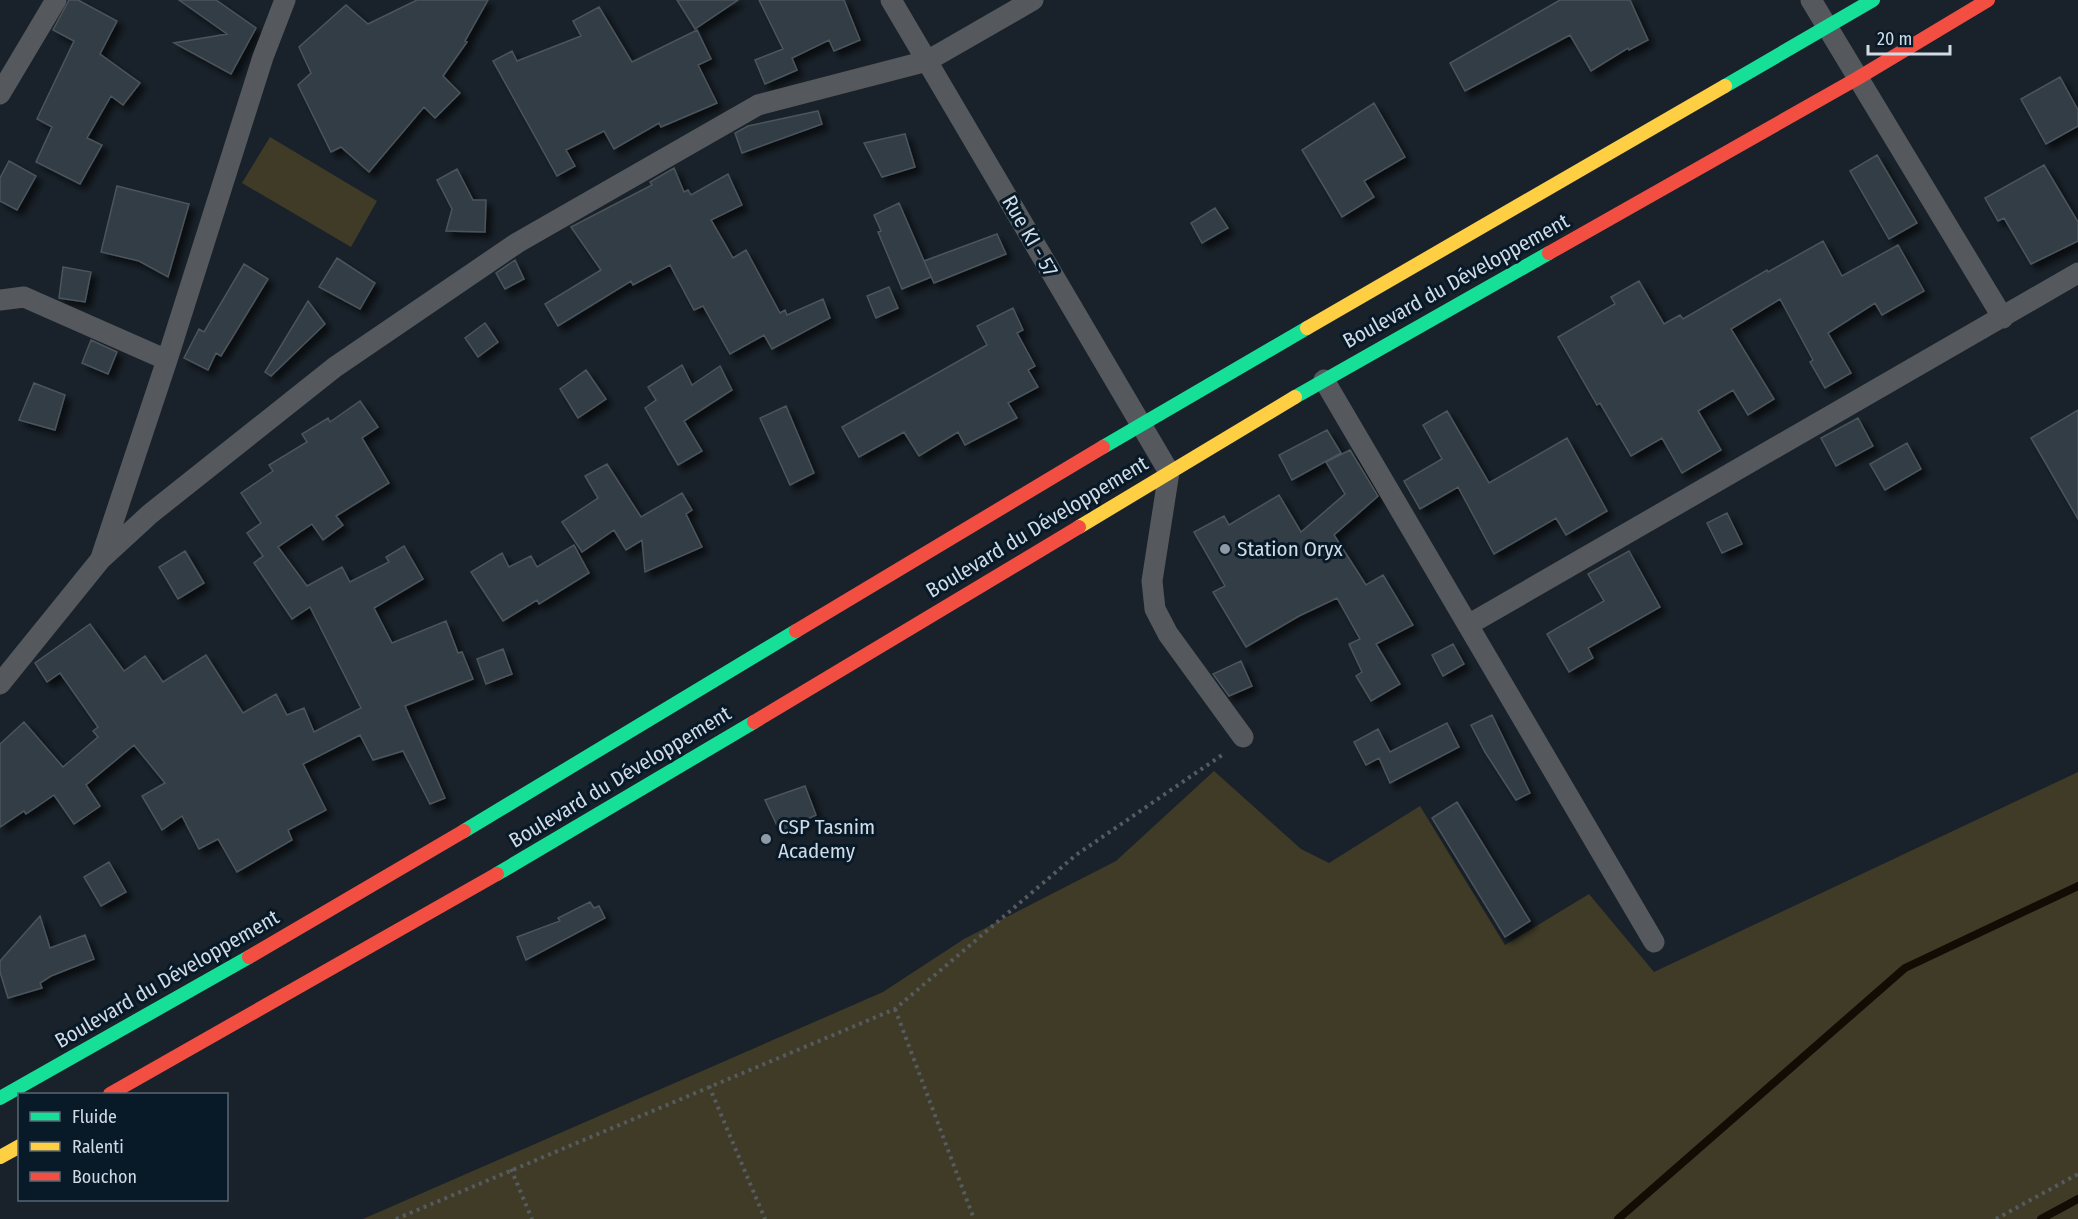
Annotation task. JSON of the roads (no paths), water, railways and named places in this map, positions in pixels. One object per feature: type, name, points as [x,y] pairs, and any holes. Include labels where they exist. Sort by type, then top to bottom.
[{"type":"highway","name":"Boulevard du Développement","points":[[0,1098],[353,898],[1141,424],[1873,0]]},
{"type":"highway","name":"Boulevard du Développement","points":[[114,1093],[566,835],[1324,380],[1858,78],[1988,0]]},
{"type":"highway","points":[[0,1157],[18,1147]]},
{"type":"street","points":[[0,94],[56,0]]},
{"type":"street","points":[[101,559],[263,57],[285,0]]},
{"type":"street","name":"Rue KI - 57","points":[[891,0],[1169,472]]},
{"type":"street","points":[[0,684],[101,559],[150,514],[335,367],[517,243],[758,105],[927,61],[1033,0]]},
{"type":"street","points":[[1811,0],[2003,318]]},
{"type":"street","points":[[1468,625],[2078,273]]},
{"type":"street","points":[[0,300],[24,297],[167,360]]},
{"type":"street","points":[[1324,380],[1654,942]]},
{"type":"street","points":[[1169,472],[1152,581],[1155,609],[1168,634],[1243,737]]},
{"type":"waterway","points":[[1618,1219],[1905,968],[2078,886]]},
{"type":"waterway","points":[[2041,1219],[2078,1199]]},
{"type":"place","name":"Station Oryx","points":[[1225,549]]},
{"type":"place","name":"CSP Tasnim Academy","points":[[766,839]]}]
